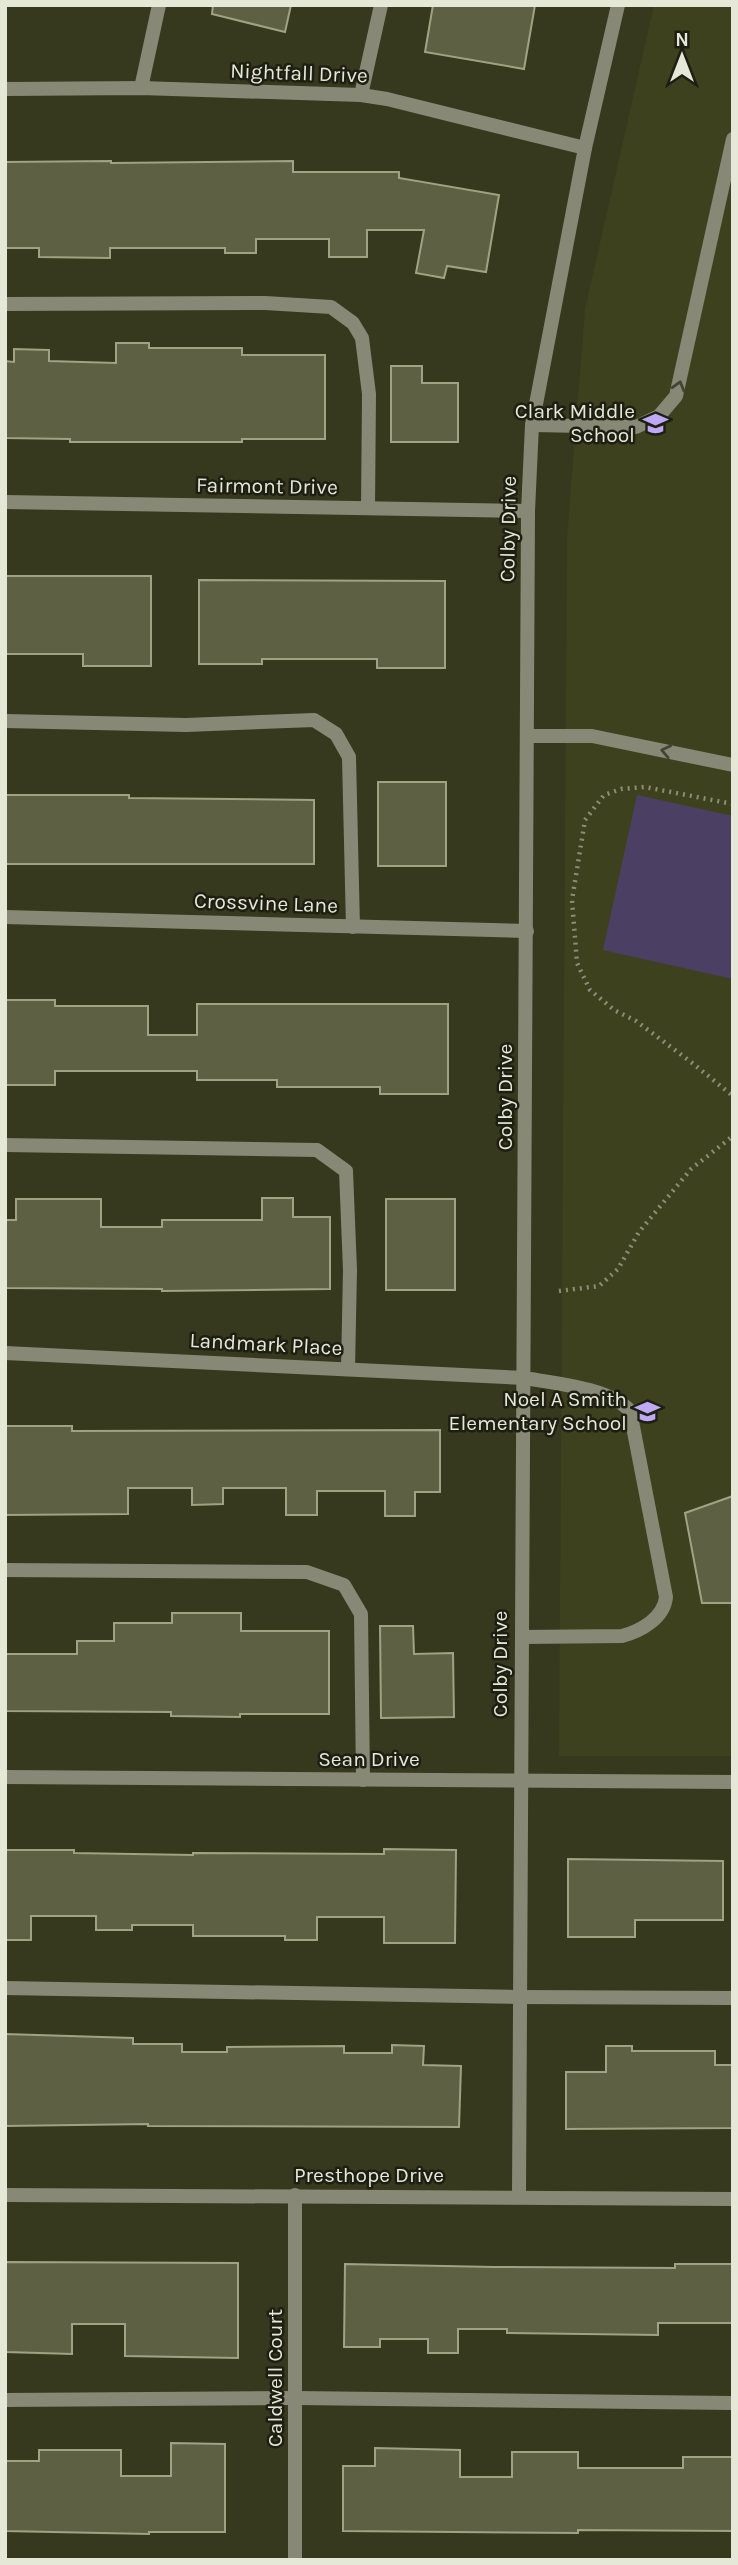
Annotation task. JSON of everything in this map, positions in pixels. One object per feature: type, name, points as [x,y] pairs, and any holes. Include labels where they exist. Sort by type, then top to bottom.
[{"type":"street","points":[[141,88],[159,5]]},
{"type":"street","points":[[361,95],[381,5]]},
{"type":"street","name":"Colby Drive","points":[[519,2197],[528,512],[532,425],[585,148],[618,5]]},
{"type":"street","name":"Nightfall Drive","points":[[5,89],[141,88],[361,95],[585,148]]},
{"type":"street","points":[[532,425],[636,427],[659,416],[676,396],[733,139]]},
{"type":"street","points":[[5,304],[265,303],[331,307],[353,323],[362,338],[369,394],[368,509]]},
{"type":"street","name":"Fairmont Drive","points":[[5,502],[528,512]]},
{"type":"street","points":[[5,721],[186,725],[314,720],[336,734],[349,757],[353,927]]},
{"type":"street","points":[[527,736],[592,736],[733,765]]},
{"type":"street","name":"Crossvine Lane","points":[[5,917],[527,931]]},
{"type":"street","points":[[5,1144],[317,1150],[346,1171],[350,1270],[348,1369]]},
{"type":"street","name":"Landmark Place","points":[[5,1353],[524,1378],[558,1383],[623,1404],[630,1412],[666,1597],[663,1609],[636,1633],[622,1636],[522,1637]]},
{"type":"street","points":[[5,1570],[307,1572],[344,1585],[361,1614],[363,1780]]},
{"type":"street","name":"Sean Drive","points":[[5,1777],[733,1782]]},
{"type":"street","points":[[5,1988],[733,1998]]},
{"type":"street","name":"Presthope Drive","points":[[5,2195],[733,2199]]},
{"type":"street","name":"Caldwell Court","points":[[295,2195],[295,2560]]},
{"type":"street","points":[[5,2400],[296,2398],[733,2403]]},
{"type":"path","points":[[733,804],[645,787],[621,789],[604,795],[585,820],[572,900],[577,963],[590,990],[614,1010],[636,1021],[658,1037],[733,1096]]},
{"type":"path","points":[[559,1291],[599,1286],[618,1269],[639,1232],[691,1168],[733,1136]]},
{"type":"shaded area","points":[[654,5],[733,5],[733,1756],[559,1756],[567,538],[585,309]]},
{"type":"shaded area","points":[[637,795],[733,816],[733,979],[603,950]]},
{"type":"building","points":[[213,5],[291,5],[285,32],[212,14]]},
{"type":"building","points":[[433,5],[535,5],[524,69],[425,52]]},
{"type":"building","points":[[293,161],[293,172],[399,172],[399,178],[499,195],[486,272],[447,266],[444,278],[416,273],[424,230],[367,230],[367,257],[329,257],[329,239],[256,239],[256,253],[225,253],[225,248],[110,248],[110,258],[39,257],[39,248],[5,248],[5,162]]},
{"type":"building","points":[[116,343],[149,343],[149,348],[242,348],[242,355],[325,355],[325,439],[70,442],[70,439],[5,438],[5,361],[14,362],[14,349],[49,350],[49,361],[116,363]]},
{"type":"building","points":[[391,366],[422,366],[422,383],[458,383],[458,442],[391,442]]},
{"type":"building","points":[[5,576],[151,576],[151,666],[83,666],[83,654],[5,654]]},
{"type":"building","points":[[199,580],[445,581],[445,668],[377,668],[377,659],[262,659],[262,664],[199,664]]},
{"type":"building","points":[[378,782],[446,782],[446,866],[378,866]]},
{"type":"building","points":[[5,795],[314,800],[314,864],[5,864]]},
{"type":"building","points":[[5,1000],[55,1000],[55,1006],[148,1006],[148,1035],[197,1035],[197,1004],[448,1004],[448,1094],[380,1094],[380,1087],[277,1087],[277,1080],[197,1080],[197,1071],[55,1071],[55,1085],[5,1085]]},
{"type":"building","points":[[262,1198],[293,1198],[293,1217],[330,1217],[330,1289],[162,1291],[5,1288],[5,1220],[16,1220],[16,1199],[101,1199],[101,1227],[162,1227],[162,1220],[262,1220]]},
{"type":"building","points":[[386,1199],[455,1199],[455,1290],[386,1290]]},
{"type":"building","points":[[5,1426],[72,1426],[72,1431],[440,1430],[440,1492],[415,1492],[415,1516],[385,1516],[385,1491],[317,1491],[317,1515],[286,1515],[286,1488],[223,1488],[223,1504],[192,1505],[192,1488],[128,1488],[128,1514],[5,1515]]},
{"type":"building","points":[[733,1496],[733,1603],[702,1603],[685,1513]]},
{"type":"building","points":[[172,1613],[241,1613],[241,1631],[329,1631],[329,1714],[240,1714],[240,1717],[171,1716],[171,1712],[5,1711],[5,1654],[77,1654],[77,1641],[114,1641],[114,1623],[172,1623]]},
{"type":"building","points":[[380,1626],[413,1626],[414,1654],[453,1653],[454,1717],[381,1718]]},
{"type":"building","points":[[384,1849],[456,1850],[455,1943],[384,1943],[384,1917],[317,1917],[317,1940],[285,1940],[285,1936],[193,1936],[193,1925],[132,1925],[132,1930],[96,1930],[96,1916],[31,1916],[31,1940],[5,1940],[5,1850],[193,1855],[384,1854]]},
{"type":"building","points":[[568,1859],[723,1861],[723,1920],[635,1920],[635,1937],[568,1937]]},
{"type":"building","points":[[5,2034],[133,2038],[133,2044],[182,2044],[182,2052],[227,2052],[227,2047],[344,2046],[344,2053],[392,2053],[392,2045],[424,2046],[423,2065],[461,2066],[459,2127],[148,2124],[5,2126]]},
{"type":"building","points":[[606,2046],[632,2046],[632,2051],[715,2051],[715,2065],[733,2065],[733,2128],[566,2129],[566,2072],[606,2072]]},
{"type":"building","points":[[5,2262],[238,2263],[238,2358],[125,2356],[125,2324],[72,2324],[72,2354],[5,2352]]},
{"type":"building","points":[[345,2264],[675,2268],[675,2264],[733,2264],[733,2323],[658,2323],[658,2335],[507,2333],[507,2329],[458,2329],[458,2353],[428,2353],[428,2339],[380,2339],[380,2347],[344,2347]]},
{"type":"building","points":[[171,2443],[225,2444],[225,2532],[149,2534],[5,2531],[5,2461],[39,2461],[39,2450],[121,2450],[121,2476],[171,2476]]},
{"type":"building","points":[[375,2448],[460,2450],[460,2477],[512,2477],[512,2452],[578,2452],[578,2468],[683,2468],[683,2457],[733,2457],[733,2531],[343,2531],[343,2466],[375,2466]]},
{"type":"place","name":"Clark Middle School","points":[[655,423]]},
{"type":"place","name":"Noel A Smith Elementary School","points":[[647,1411]]}]
